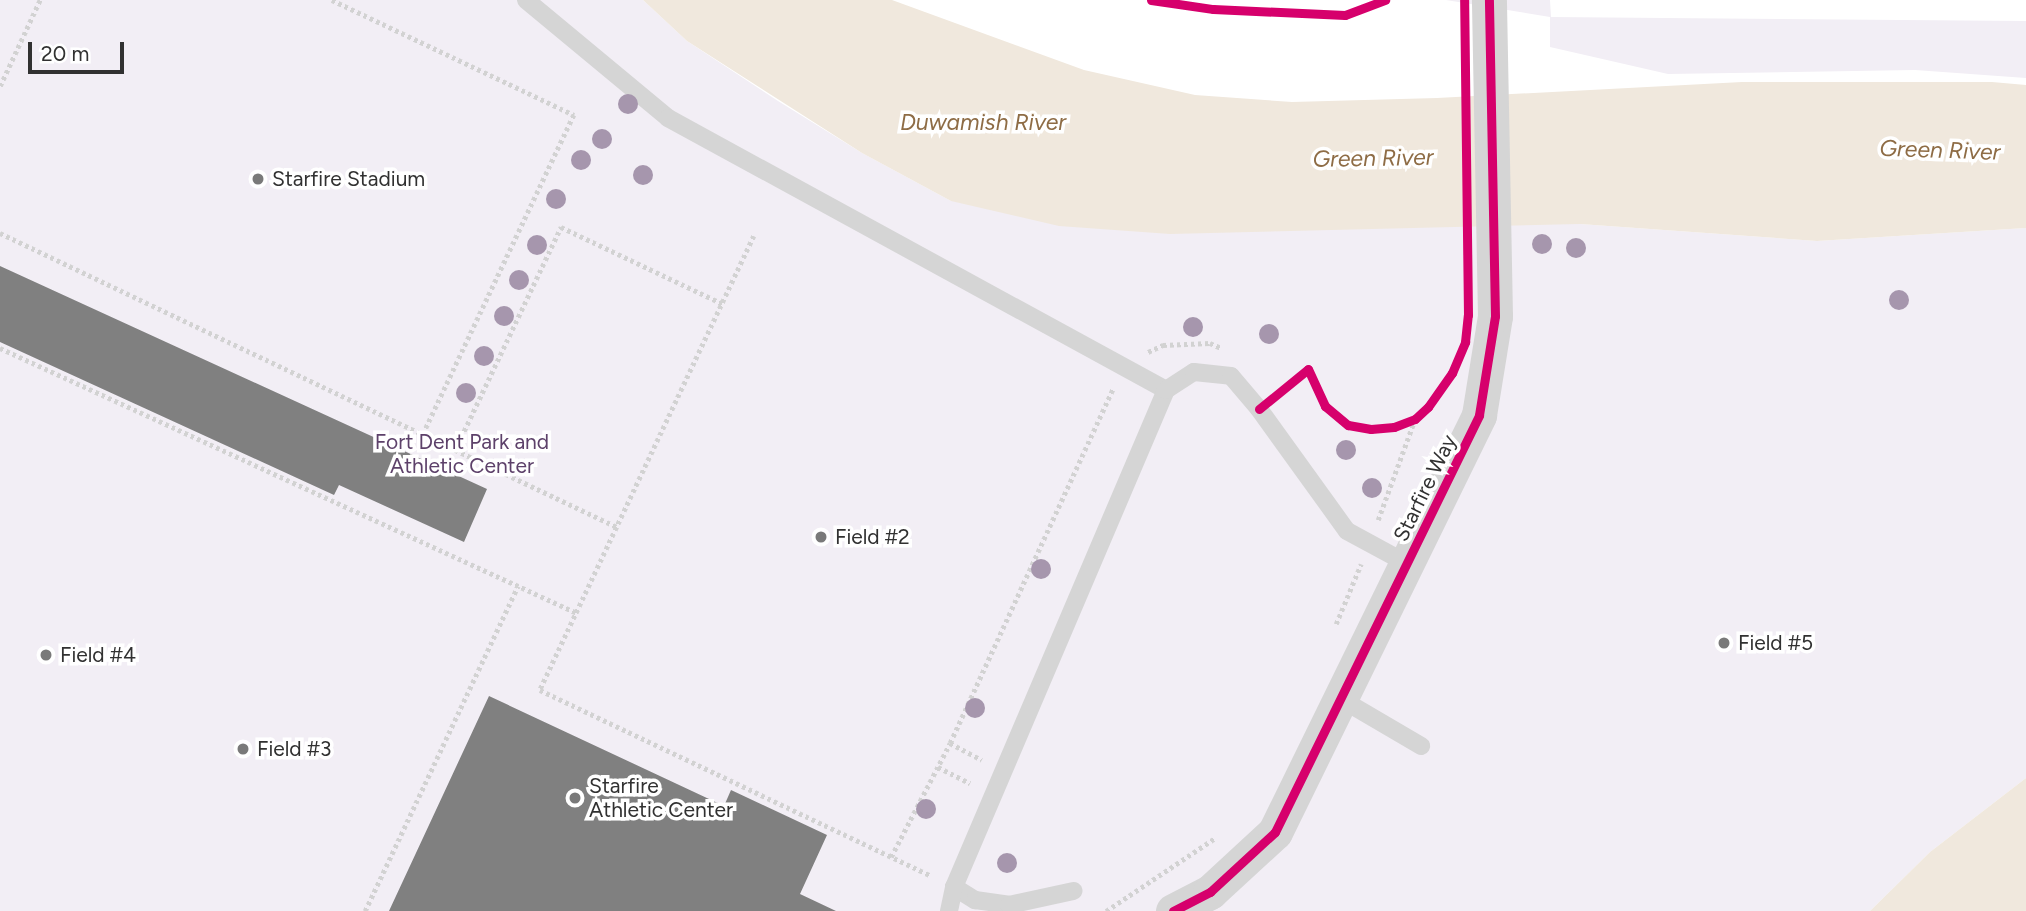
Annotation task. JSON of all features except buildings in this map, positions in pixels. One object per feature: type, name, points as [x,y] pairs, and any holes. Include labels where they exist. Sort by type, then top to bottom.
[{"type":"street","name":"Starfire Way","points":[[1173,911],[1210,891],[1275,832],[1479,415],[1495,316],[1490,8]]},
{"type":"lane","points":[[526,0],[668,118],[1167,390]]},
{"type":"lane","points":[[949,911],[954,887],[1167,390],[1194,372],[1231,376],[1270,424],[1347,531],[1408,564]]},
{"type":"lane","points":[[1341,699],[1421,746]]},
{"type":"lane","points":[[954,887],[975,900],[1009,905],[1073,891]]},
{"type":"path","points":[[0,86],[40,0]]},
{"type":"path","points":[[332,0],[573,115],[423,434]]},
{"type":"path","points":[[455,450],[561,227],[723,304]]},
{"type":"path","points":[[0,233],[617,527]]},
{"type":"path","points":[[754,236],[540,690],[954,887]]},
{"type":"path","points":[[0,348],[577,613]]},
{"type":"path","points":[[1405,423],[1418,416]]},
{"type":"path","points":[[1332,633],[1418,416]]},
{"type":"path","points":[[365,911],[518,586]]},
{"type":"path","points":[[950,743],[982,760]]},
{"type":"path","points":[[938,766],[970,783]]},
{"type":"path","points":[[1106,911],[1225,832]]},
{"type":"green space","name":"Fort Dent Park and Athletic Center","points":[[0,0],[643,0],[687,41],[778,101],[862,153],[951,201],[1580,224],[1817,241],[2026,228],[2026,778],[1930,852],[1870,911],[0,911]]},
{"type":"green space","points":[[1446,0],[1550,0],[1551,17],[2026,21],[2026,78],[1915,70],[1668,74],[1550,47],[1550,17]]},
{"type":"water","name":"Duwamish River","points":[[643,0],[892,0],[1084,70],[1195,95],[1292,102],[1437,98],[1742,82],[1992,82],[2026,85],[2026,228],[1817,241],[1580,224],[1170,234],[1059,226],[951,201],[862,153],[687,41]]},
{"type":"water","points":[[2026,778],[2026,911],[1870,911],[1930,852]]},
{"type":"cycle path","points":[[1151,0],[1213,9],[1345,15],[1385,0]]},
{"type":"cycle path","points":[[1259,409],[1308,369],[1325,406],[1348,425],[1371,429],[1394,427],[1415,419],[1428,407],[1452,373],[1465,342],[1468,315],[1464,0]]},
{"type":"cycle path","points":[[1173,911],[1210,892],[1275,832],[1479,415],[1495,316],[1489,0]]},
{"type":"place","name":"Starfire Stadium","points":[[258,179]]},
{"type":"place","name":"Field #2","points":[[821,537]]},
{"type":"place","name":"Field #5","points":[[1724,643]]},
{"type":"place","name":"Field #4","points":[[46,655]]},
{"type":"place","name":"Field #3","points":[[243,749]]},
{"type":"place","name":"Starfire Athletic Center","points":[[575,798]]},
{"type":"water label","name":"Green River","points":[[1940,150]]},
{"type":"water label","name":"Green River","points":[[1373,158]]}]
